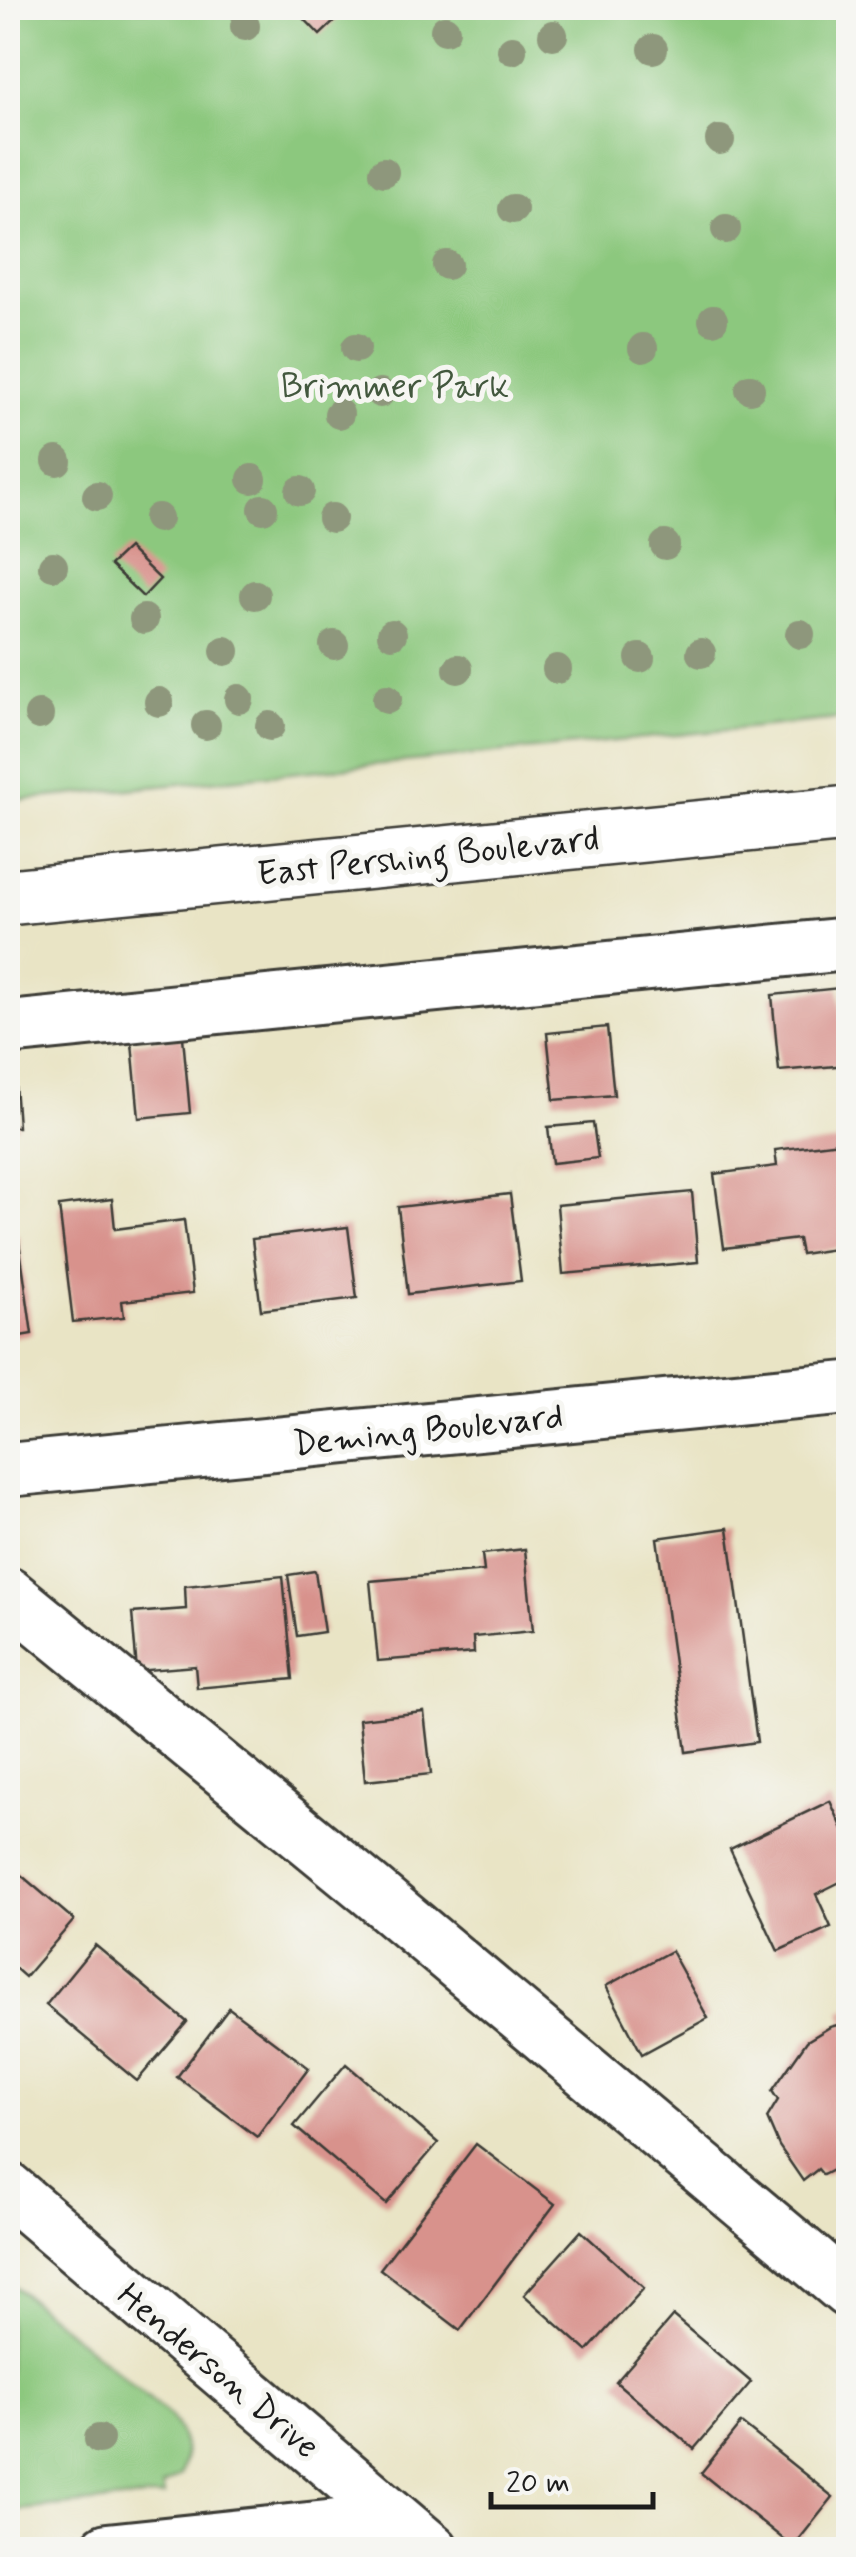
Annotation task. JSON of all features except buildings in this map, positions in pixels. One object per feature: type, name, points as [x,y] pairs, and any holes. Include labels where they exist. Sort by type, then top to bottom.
[{"type":"main road","name":"East Pershing Boulevard","points":[[8,897],[848,814]]},
{"type":"street","points":[[8,1028],[848,944]]},
{"type":"street","name":"Deming Boulevard","points":[[8,1470],[848,1388]]},
{"type":"street","points":[[8,1594],[355,1878],[848,2291]]},
{"type":"street","name":"Henderson Drive","points":[[8,2190],[413,2534]]},
{"type":"street","points":[[107,2550],[413,2534]]},
{"type":"green space","name":"Brimmer Park","points":[[8,8],[848,8],[848,718],[8,801]]},
{"type":"green space","points":[[8,2281],[170,2416],[185,2452],[180,2476],[162,2486],[164,2496],[8,2511]]}]
